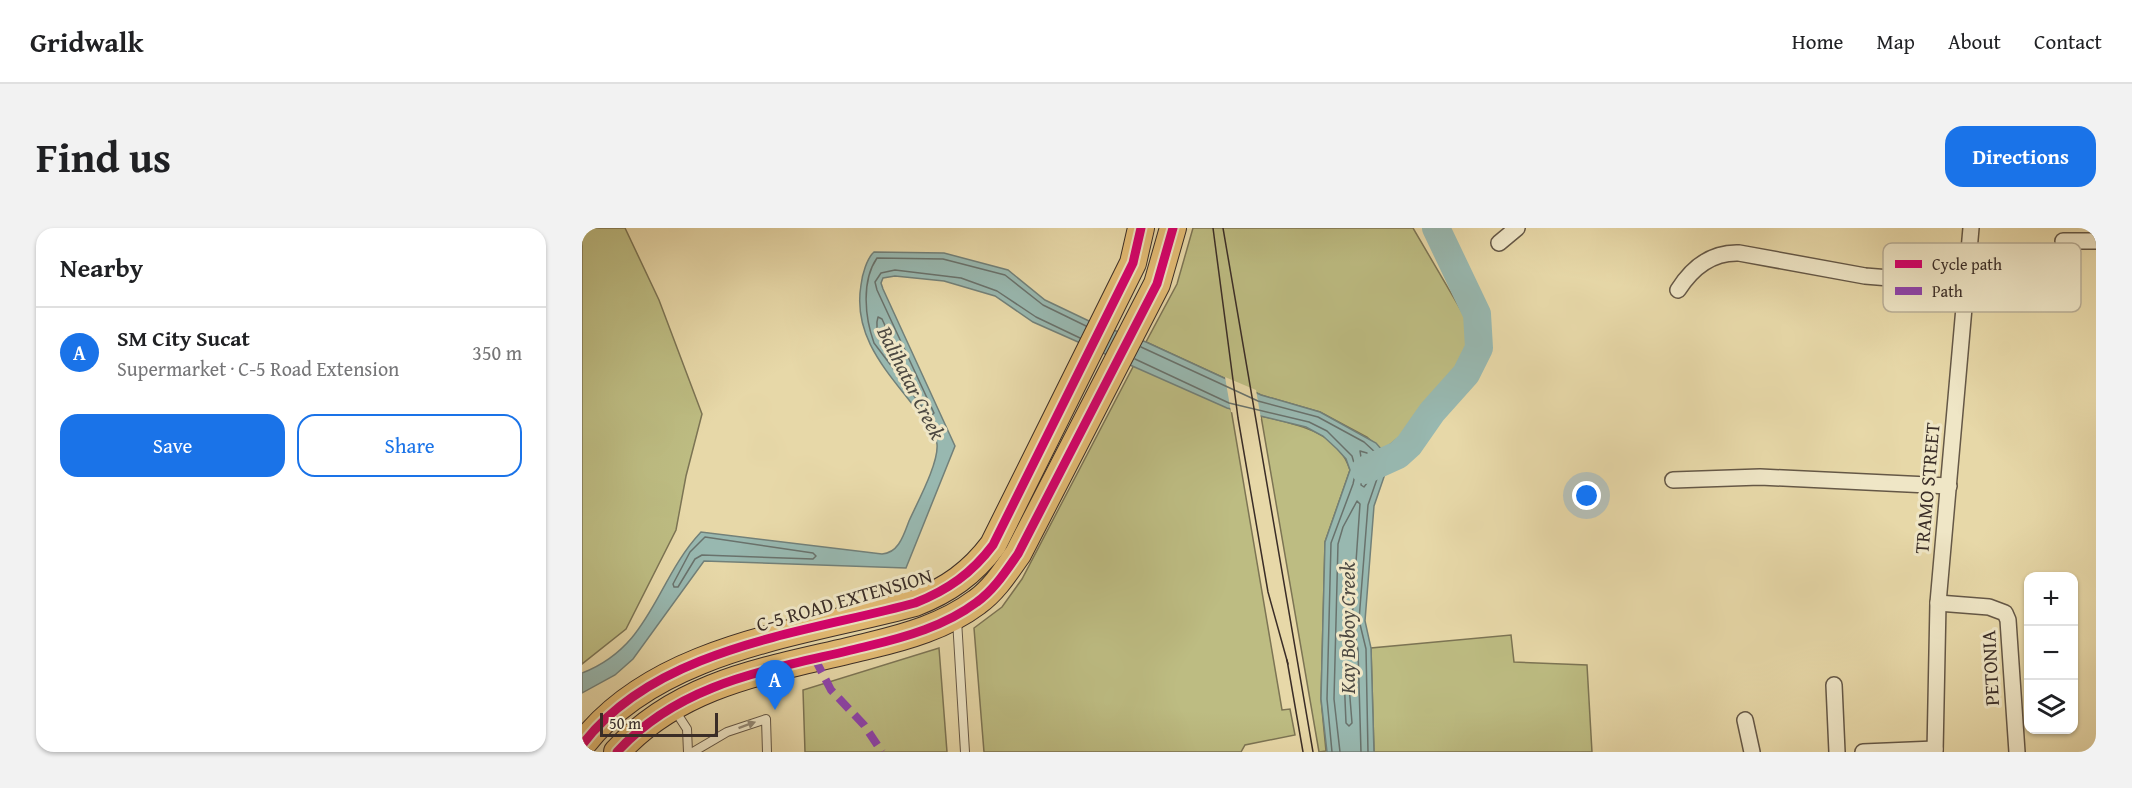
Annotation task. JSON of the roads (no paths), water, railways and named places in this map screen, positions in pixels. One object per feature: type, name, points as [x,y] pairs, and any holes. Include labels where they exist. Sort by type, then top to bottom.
[{"type":"main road","name":"C-5 ROAD EXTENSION","points":[[582,745],[613,712],[637,694],[688,666],[724,652],[915,603],[939,593],[960,580],[979,564],[993,545],[1106,320],[1133,263],[1141,228]]},
{"type":"main road","points":[[617,752],[633,734],[672,706],[698,692],[732,680],[898,639],[956,616],[978,602],[1018,554],[1157,284],[1173,228]]},
{"type":"street","points":[[1499,243],[1517,228]]},
{"type":"street","name":"TRAMO STREET","points":[[1969,243],[1971,228]]},
{"type":"street","points":[[2063,241],[2096,241]]},
{"type":"street","points":[[1678,290],[1689,273],[1722,253],[1739,253],[1883,277]]},
{"type":"street","name":"TRAMO STREET","points":[[1935,751],[1938,603],[1962,312]]},
{"type":"street","points":[[1673,480],[1760,477],[1949,486]]},
{"type":"street","name":"PETONIA","points":[[1938,603],[1989,607],[2005,613],[2008,620],[2017,752]]},
{"type":"street","points":[[1834,685],[1837,752]]},
{"type":"street","points":[[1745,720],[1752,752]]},
{"type":"street","points":[[1863,752],[1935,751]]},
{"type":"lane","points":[[956,616],[965,752]]},
{"type":"lane","points":[[672,706],[687,729],[691,752],[727,732],[766,719],[767,752]]},
{"type":"water","name":"Kay Boboy Creek","points":[[874,252],[944,253],[1008,270],[1045,300],[1089,321],[1146,342],[1261,395],[1320,412],[1376,443],[1382,450],[1385,474],[1374,506],[1365,621],[1371,648],[1374,752],[1327,752],[1321,699],[1325,542],[1350,470],[1346,459],[1337,449],[1323,436],[1306,427],[1227,408],[1033,322],[995,296],[944,281],[895,276],[883,278],[881,283],[883,289],[955,446],[906,568],[704,561],[633,659],[615,675],[582,693],[582,673],[605,661],[624,646],[638,629],[673,571],[701,532],[882,554],[897,547],[935,462],[937,444],[930,428],[876,355],[862,322],[860,304],[862,281],[867,262]]},
{"type":"waterway","name":"Balihatar Creek","points":[[1365,470],[1398,455],[1409,445],[1432,412],[1466,374],[1479,348],[1477,314],[1436,228]]},
{"type":"tram line","points":[[1213,228],[1238,418],[1268,592],[1288,664]]},
{"type":"tram line","points":[[1223,228],[1313,752]]},
{"type":"tram line","points":[[1287,660],[1303,752]]},
{"type":"place","name":"SM City Sucat","points":[[775,710]]}]
